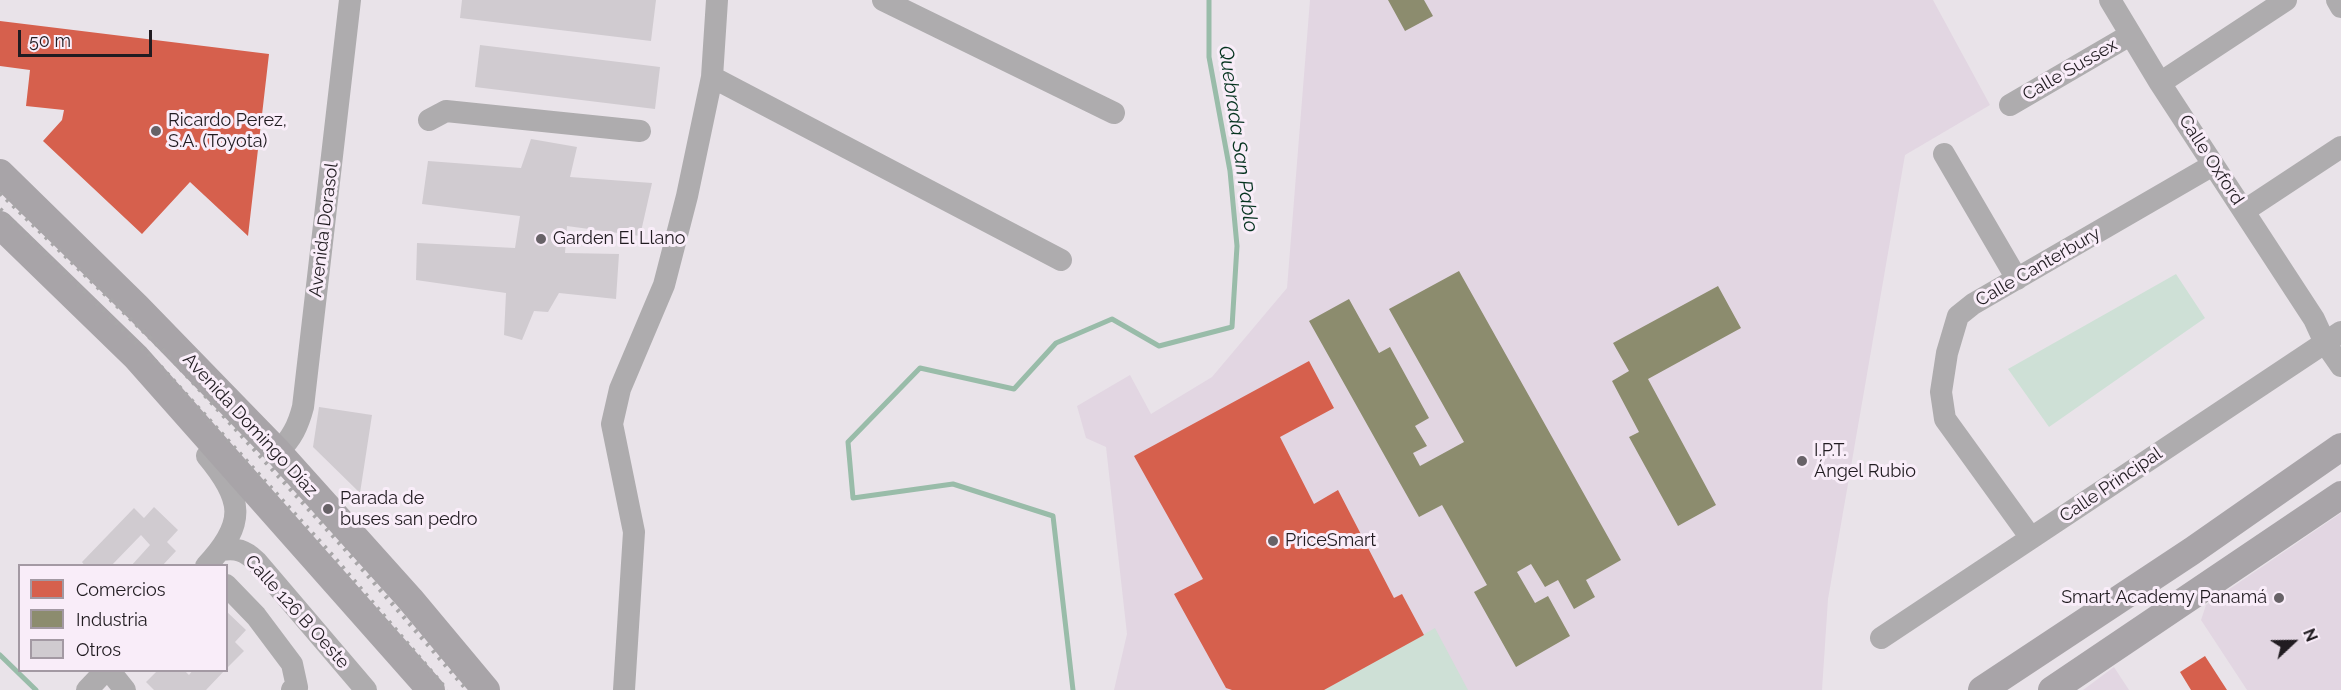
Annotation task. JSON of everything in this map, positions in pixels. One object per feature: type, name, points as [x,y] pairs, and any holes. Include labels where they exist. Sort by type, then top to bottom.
[{"type":"main road","name":"Avenida Domingo Díaz","points":[[0,173],[137,307],[278,453],[410,599],[486,690]]},
{"type":"main road","points":[[0,225],[136,357],[431,690]]},
{"type":"main road","points":[[1982,690],[2192,552],[2341,447]]},
{"type":"main road","points":[[2263,548],[2288,518],[2341,480]]},
{"type":"main road","points":[[2052,690],[2341,495]]},
{"type":"street","name":"Avenida Dorasol","points":[[278,453],[290,440],[298,426],[303,407],[350,0]]},
{"type":"street","points":[[624,690],[634,532],[612,424],[620,389],[664,285],[687,196],[712,77],[717,0]]},
{"type":"street","points":[[883,0],[1114,113]]},
{"type":"street","name":"Calle Oxford","points":[[2110,0],[2213,165],[2314,319],[2336,338],[2341,366]]},
{"type":"street","points":[[2160,82],[2286,0]]},
{"type":"street","points":[[2337,0],[2341,7]]},
{"type":"street","name":"Calle Sussex","points":[[2010,105],[2130,35]]},
{"type":"street","points":[[712,77],[1061,260]]},
{"type":"street","points":[[429,120],[446,111],[640,131]]},
{"type":"street","points":[[2244,211],[2341,147]]},
{"type":"street","points":[[1944,154],[2018,279]]},
{"type":"street","name":"Calle Canterbury","points":[[2031,538],[1945,419],[1941,392],[1947,353],[1958,316],[1973,304],[2213,165]]},
{"type":"street","name":"Calle Principal","points":[[1881,638],[2336,338]]},
{"type":"street","name":"Calle 126 B Oeste","points":[[136,357],[157,396],[229,485],[235,500],[236,514],[233,528],[211,561]]},
{"type":"street","name":"Calle 126 B Oeste","points":[[211,561],[236,548],[247,552],[366,690]]},
{"type":"street","points":[[228,587],[256,616],[311,690]]},
{"type":"street","points":[[292,664],[297,687],[292,690]]},
{"type":"street","points":[[87,690],[105,672]]},
{"type":"street","points":[[109,672],[125,690]]},
{"type":"shaded area","points":[[1310,0],[1933,0],[1990,105],[1905,155],[1828,599],[1822,690],[1114,690],[1127,634],[1106,447],[1086,438],[1077,406],[1130,375],[1151,414],[1212,377],[1287,288]]},
{"type":"shaded area","name":"Smart Academy Panamá","points":[[2341,513],[2341,690],[2247,690],[2201,620],[2206,605]]},
{"type":"shaded area","points":[[2114,667],[2129,690],[2083,690]]},
{"type":"green space","points":[[2176,274],[2205,318],[2049,427],[2008,369]]},
{"type":"green space","points":[[1435,628],[1468,690],[1324,690]]},
{"type":"building: Comercios","name":"Ricardo Perez, S.A. (Toyota)","points":[[0,21],[269,54],[248,236],[190,182],[142,234],[43,141],[62,120],[64,110],[26,106],[30,70],[0,66]]},
{"type":"building: Comercios","name":"PriceSmart","points":[[1309,361],[1334,408],[1280,437],[1314,504],[1338,490],[1394,598],[1402,594],[1424,635],[1324,690],[1232,690],[1226,688],[1174,594],[1203,579],[1134,456]]},
{"type":"building: Comercios","points":[[2205,656],[2227,690],[2191,690],[2180,672]]},
{"type":"building: Industria","points":[[1388,0],[1424,0],[1433,16],[1405,31]]},
{"type":"building: Industria","points":[[1459,271],[1621,560],[1586,580],[1595,597],[1574,609],[1558,580],[1545,587],[1531,564],[1517,572],[1535,603],[1548,596],[1570,636],[1516,667],[1474,592],[1487,585],[1442,505],[1419,517],[1309,321],[1349,299],[1379,353],[1390,347],[1429,418],[1415,426],[1427,446],[1413,453],[1420,466],[1464,442],[1389,309]]},
{"type":"building: Industria","points":[[1718,286],[1741,328],[1648,379],[1716,505],[1678,526],[1629,437],[1639,432],[1612,381],[1629,371],[1613,343]]},
{"type":"building: Otros","points":[[462,0],[656,0],[651,41],[460,18]]},
{"type":"building: Otros","points":[[480,45],[660,67],[655,109],[475,87]]},
{"type":"building: Otros","name":"Garden El Llano","points":[[531,139],[577,147],[570,177],[652,183],[640,236],[567,226],[565,253],[619,254],[616,299],[559,293],[548,312],[534,311],[522,340],[504,335],[506,293],[416,280],[417,243],[515,248],[520,216],[422,204],[428,161],[521,168]]},
{"type":"building: Otros","points":[[319,407],[372,415],[360,493],[313,447]]},
{"type":"building: Otros","points":[[154,507],[178,530],[167,542],[176,551],[164,564],[133,564],[150,545],[141,535],[113,564],[84,564],[82,562],[134,508],[144,518]]},
{"type":"building: Otros","points":[[228,613],[246,630],[235,642],[244,651],[228,667]]},
{"type":"building: Otros","points":[[156,672],[186,672],[189,675],[191,672],[223,672],[206,690],[154,690],[146,682]]},
{"type":"waterway","name":"Quebrada San Pablo","points":[[1073,690],[1053,516],[953,484],[853,498],[848,442],[920,368],[1014,389],[1056,343],[1112,319],[1159,346],[1232,327],[1237,246],[1230,171],[1209,57],[1209,0]]},
{"type":"waterway","points":[[0,655],[36,690]]},
{"type":"railway","points":[[0,193],[169,356],[343,547],[467,690]]},
{"type":"railway","points":[[0,209],[162,368],[333,556],[447,690]]},
{"type":"place","name":"Ricardo Perez, S.A. (Toyota)","points":[[156,131]]},
{"type":"place","name":"Garden El Llano","points":[[541,239]]},
{"type":"place","name":"I.P.T. Ángel Rubio","points":[[1802,461]]},
{"type":"place","name":"Parada de buses san pedro","points":[[328,509]]},
{"type":"place","name":"PriceSmart","points":[[1273,541]]},
{"type":"place","name":"Smart Academy Panamá","points":[[2279,598]]}]
